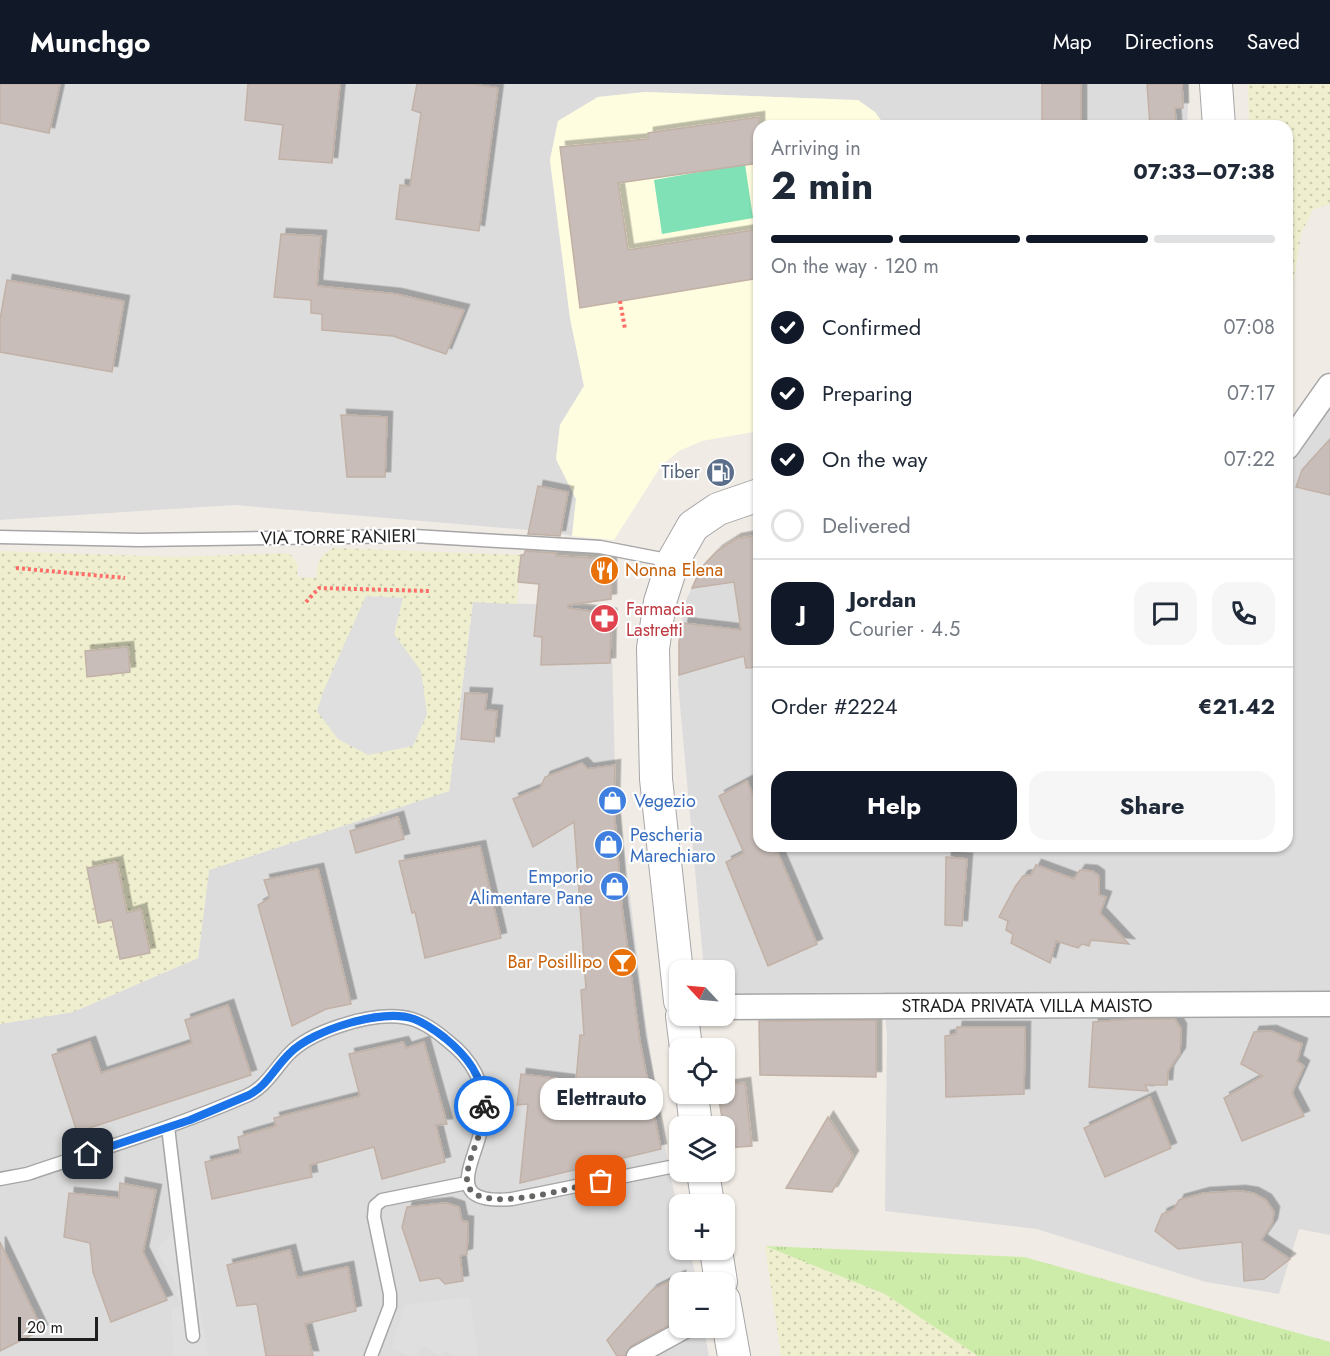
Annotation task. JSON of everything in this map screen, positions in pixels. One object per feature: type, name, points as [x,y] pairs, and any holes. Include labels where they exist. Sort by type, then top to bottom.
[{"type":"street","points":[[1216,84],[1219,120]]},
{"type":"street","points":[[1293,438],[1330,386]]},
{"type":"street","points":[[676,960],[656,779],[653,648],[660,602],[673,561],[693,526],[718,509],[753,497]]},
{"type":"street","name":"STRADA PRIVATA VILLA MAISTO","points":[[735,1007],[1330,1004]]},
{"type":"street","points":[[636,1356],[669,1338]]},
{"type":"street","points":[[731,1338],[734,1356]]},
{"type":"lane","name":"VIA TORRE RANIERI","points":[[0,537],[139,540],[414,536],[600,547],[673,561]]},
{"type":"lane","points":[[0,1179],[27,1174],[168,1127],[258,1090],[300,1044],[330,1029],[378,1017],[414,1019],[433,1029],[468,1058],[479,1080],[484,1099],[483,1124],[467,1183],[474,1196],[491,1201],[669,1167]]},
{"type":"lane","points":[[168,1127],[193,1336]]},
{"type":"lane","points":[[371,1356],[390,1306],[390,1294],[374,1217],[375,1206],[382,1200],[467,1183]]},
{"type":"path","points":[[621,301],[625,329]]},
{"type":"path","points":[[16,568],[125,578]]},
{"type":"path","points":[[306,602],[319,588],[430,591]]},
{"type":"shaded area","points":[[0,84],[1189,84],[1187,120],[881,120],[875,112],[830,99],[645,92],[598,97],[558,121],[550,160],[570,318],[584,386],[560,425],[556,459],[576,499],[572,536],[552,532],[234,505],[0,520]]},
{"type":"shaded area","points":[[645,92],[858,100],[875,112],[881,120],[753,120],[753,432],[702,441],[679,451],[661,466],[614,540],[572,536],[576,499],[556,459],[560,425],[584,386],[570,318],[550,160],[558,121],[598,97]]},
{"type":"shaded area","points":[[1330,400],[1330,1235],[1299,1229],[1279,1294],[1206,1282],[1037,1229],[885,1211],[887,1036],[883,992],[735,994],[735,960],[703,960],[678,683],[683,607],[701,568],[753,539],[753,852],[1293,852],[1293,443]]},
{"type":"shaded area","points":[[366,596],[403,598],[394,634],[421,671],[427,714],[413,746],[368,755],[338,739],[317,711],[323,692]]},
{"type":"shaded area","points":[[473,602],[611,607],[615,773],[644,1011],[669,1182],[672,1182],[675,1194],[669,1194],[669,1260],[692,1260],[695,1272],[669,1272],[669,1338],[706,1338],[709,1356],[0,1356],[0,1024],[73,1012],[198,958],[209,870],[449,791]]},
{"type":"shaded area","points":[[188,1228],[208,1356],[173,1356],[172,1310],[181,1305],[174,1293],[178,1288],[156,1249],[172,1232]]},
{"type":"shaded area","points":[[470,1297],[478,1356],[454,1356],[445,1351],[441,1356],[423,1346],[416,1356],[409,1356],[391,1348],[405,1305]]},
{"type":"green space","points":[[1248,84],[1330,84],[1330,204],[1313,209],[1301,234],[1293,287],[1293,120],[1249,120]]},
{"type":"green space","points":[[745,164],[753,218],[662,234],[654,180]]},
{"type":"green space","points":[[333,548],[521,555],[517,604],[473,602],[449,791],[209,870],[198,958],[73,1012],[0,1024],[0,551],[178,557],[284,553],[291,555],[298,565],[297,577],[316,578],[318,563],[323,555]]},
{"type":"green space","points":[[765,1246],[885,1294],[978,1356],[781,1356]]},
{"type":"green space","points":[[765,1246],[1024,1257],[1330,1342],[1330,1356],[978,1356],[885,1294]]},
{"type":"building","points":[[0,84],[60,84],[49,133],[0,123]]},
{"type":"building","points":[[248,84],[340,84],[332,163],[279,159],[283,125],[245,120]]},
{"type":"building","points":[[417,84],[471,84],[498,88],[479,231],[396,219],[400,185],[410,186],[421,113],[412,110]]},
{"type":"building","points":[[1042,84],[1081,84],[1081,120],[1042,120]]},
{"type":"building","points":[[1147,84],[1182,84],[1183,108],[1175,108],[1176,120],[1150,120]]},
{"type":"building","points":[[759,117],[759,120],[753,120],[753,164],[618,183],[628,250],[753,230],[753,279],[580,308],[560,147],[648,139],[648,133]]},
{"type":"building","points":[[281,234],[321,236],[317,286],[396,294],[464,310],[446,354],[393,336],[322,330],[322,314],[311,313],[311,300],[274,297]]},
{"type":"building","points":[[7,280],[124,301],[112,372],[0,352],[0,319]]},
{"type":"building","points":[[341,415],[387,417],[385,477],[347,477]]},
{"type":"building","points":[[1330,439],[1330,495],[1296,487],[1302,470]]},
{"type":"building","points":[[538,486],[568,492],[560,536],[528,534]]},
{"type":"building","points":[[753,536],[753,667],[746,668],[744,656],[679,675],[679,642],[683,623],[741,630],[734,582],[692,588],[701,568],[717,551],[736,539]]},
{"type":"building","points":[[525,551],[556,553],[556,556],[611,559],[611,599],[568,605],[568,608],[611,614],[610,663],[541,665],[542,637],[534,636],[539,584],[518,582],[521,555],[524,555]]},
{"type":"building","points":[[128,647],[130,672],[87,677],[85,651]]},
{"type":"building","points":[[465,693],[487,694],[485,710],[497,711],[494,742],[461,739]]},
{"type":"building","points":[[582,763],[588,769],[615,765],[614,808],[622,907],[640,1042],[661,1149],[520,1183],[528,1104],[517,1105],[521,1074],[576,1081],[580,1035],[584,1035],[581,990],[586,989],[574,822],[533,847],[513,799],[540,788],[545,777]]},
{"type":"building","points":[[747,781],[753,795],[753,852],[778,852],[817,944],[768,966],[726,862],[744,853],[719,796]]},
{"type":"building","points":[[398,817],[404,839],[356,853],[350,831]]},
{"type":"building","points":[[480,846],[501,938],[425,958],[415,912],[412,913],[399,861]]},
{"type":"building","points":[[946,857],[967,859],[962,926],[945,925]]},
{"type":"building","points":[[117,862],[127,913],[141,909],[150,953],[120,959],[112,920],[98,923],[87,868]]},
{"type":"building","points":[[1036,865],[1074,879],[1080,870],[1092,871],[1099,876],[1099,895],[1106,897],[1100,913],[1129,944],[1091,940],[1089,946],[1082,944],[1078,948],[1056,941],[1050,963],[1011,943],[1013,934],[1006,930],[1008,921],[999,917],[1015,887],[1023,876],[1031,875]]},
{"type":"building","points":[[318,869],[351,1004],[326,1009],[292,1026],[258,905],[270,898],[264,880]]},
{"type":"building","points":[[228,1005],[251,1075],[77,1132],[52,1055],[90,1042],[101,1073],[192,1043],[185,1020]]},
{"type":"building","points":[[1175,1019],[1181,1029],[1180,1053],[1168,1071],[1167,1085],[1145,1085],[1148,1091],[1089,1087],[1093,1022]]},
{"type":"building","points":[[876,1020],[876,1077],[760,1075],[759,1021]]},
{"type":"building","points":[[957,1027],[1025,1027],[1024,1094],[946,1097],[945,1036],[956,1034]]},
{"type":"building","points":[[1271,1031],[1302,1044],[1297,1061],[1304,1066],[1292,1093],[1304,1116],[1242,1141],[1224,1098],[1263,1076],[1241,1064],[1254,1032]]},
{"type":"building","points":[[403,1042],[406,1048],[424,1042],[447,1124],[436,1125],[445,1162],[382,1179],[374,1147],[310,1165],[312,1177],[212,1199],[205,1162],[241,1153],[238,1137],[276,1126],[274,1118],[360,1096],[349,1054]]},
{"type":"building","points":[[745,1083],[752,1146],[735,1147],[735,1116],[722,1116],[720,1104],[735,1104],[735,1084]]},
{"type":"building","points":[[1150,1097],[1171,1148],[1105,1177],[1084,1128]]},
{"type":"building","points":[[828,1117],[853,1156],[832,1192],[786,1188]]},
{"type":"building","points":[[120,1183],[156,1190],[143,1252],[167,1300],[111,1322],[93,1272],[90,1243],[64,1237],[69,1193],[119,1198]]},
{"type":"building","points":[[1240,1191],[1253,1193],[1266,1200],[1274,1212],[1272,1224],[1261,1240],[1290,1259],[1264,1279],[1244,1281],[1242,1242],[1178,1249],[1155,1231],[1162,1214],[1174,1209],[1179,1200],[1204,1193]]},
{"type":"building","points":[[446,1203],[459,1207],[462,1221],[468,1222],[467,1254],[460,1256],[463,1281],[445,1284],[439,1278],[420,1281],[402,1227],[407,1207]]},
{"type":"building","points":[[0,1242],[42,1330],[0,1351]]},
{"type":"building","points":[[290,1250],[297,1278],[348,1267],[356,1311],[305,1324],[313,1356],[266,1356],[257,1304],[237,1306],[227,1265]]},
{"type":"building","points":[[669,1282],[669,1325],[631,1346],[625,1356],[617,1356],[607,1340],[652,1290]]},
{"type":"way so far","points":[[484,1106],[483,1124],[467,1177],[469,1190],[474,1196],[491,1201],[512,1199],[601,1181]]},
{"type":"place","name":"Tiber","points":[[721,472]]},
{"type":"place","name":"Nonna Elena","points":[[604,570]]},
{"type":"place","name":"Farmacia Lastretti","points":[[605,619]]},
{"type":"place","name":"Vegezio","points":[[613,801]]},
{"type":"place","name":"Pescheria Marechiaro","points":[[609,845]]},
{"type":"place","name":"Emporio Alimentare Pane","points":[[614,887]]},
{"type":"place","name":"Bar Posillipo","points":[[623,962]]},
{"type":"place","name":"Elettrauto","points":[[601,1181]]},
{"type":"route","points":[[88,1154],[190,1120],[249,1095],[258,1090],[300,1044],[330,1029],[378,1017],[414,1019],[433,1029],[452,1044],[468,1058],[479,1080],[484,1106]]}]
